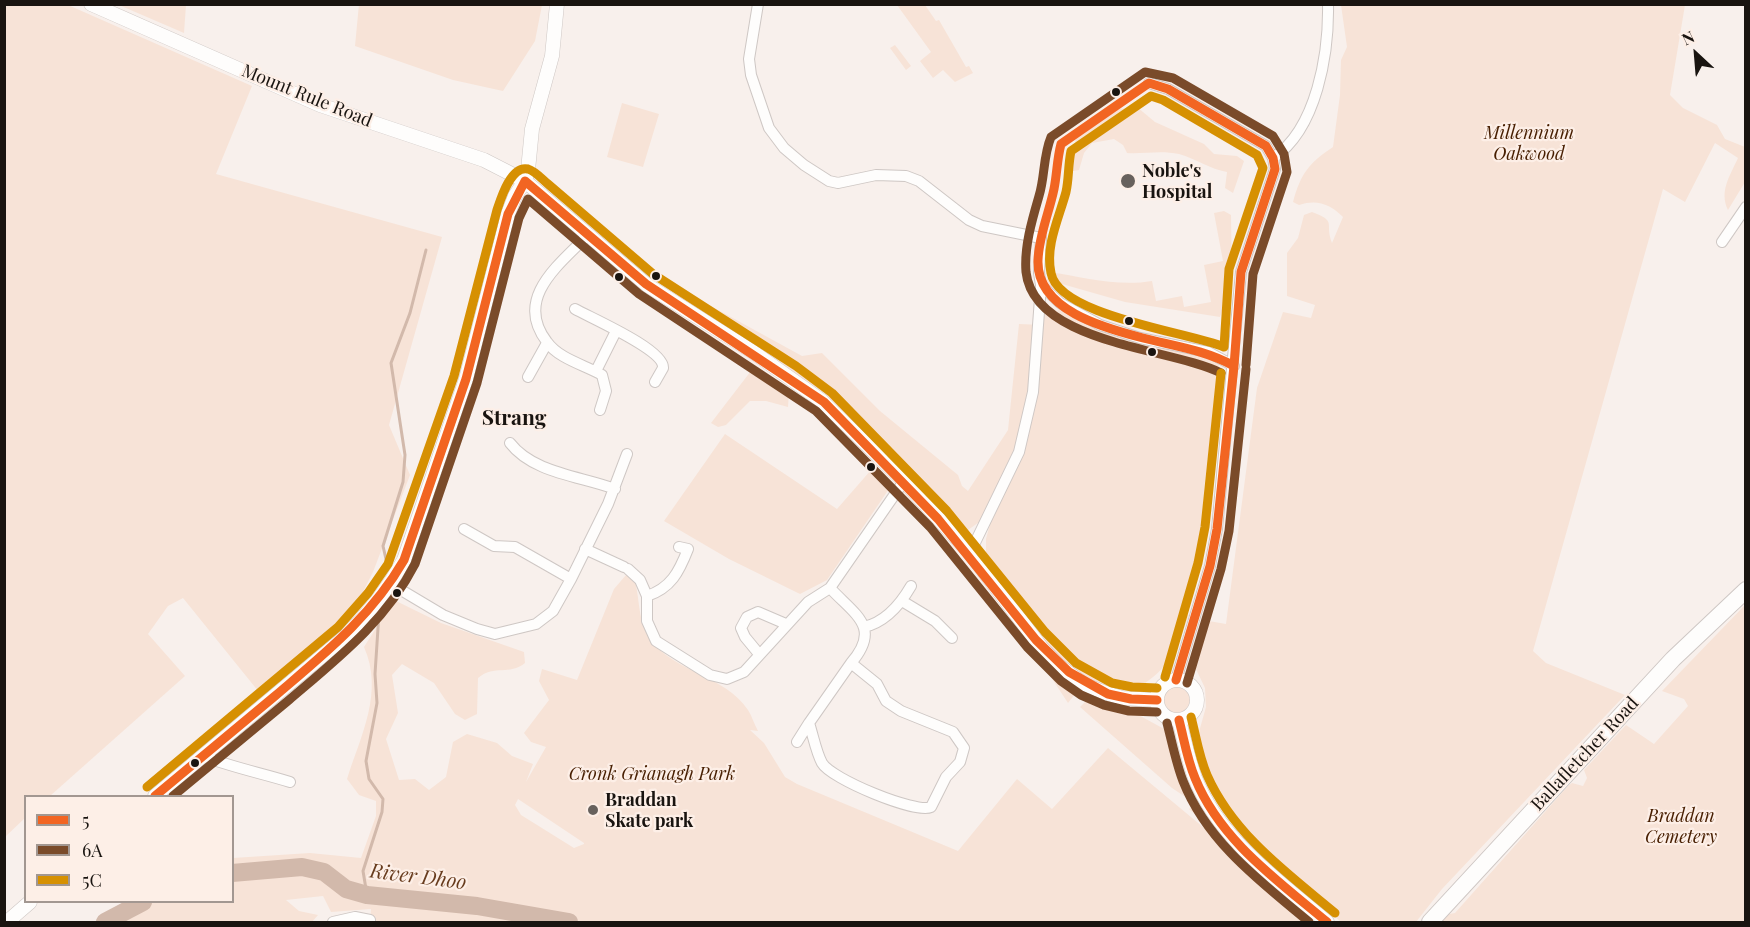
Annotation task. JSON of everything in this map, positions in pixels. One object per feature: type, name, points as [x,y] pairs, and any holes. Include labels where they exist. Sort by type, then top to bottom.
[{"type":"highway","name":"Ballafletcher Road","points":[[1430,922],[1673,659],[1746,590]]},
{"type":"main road","name":"Mount Rule Road","points":[[91,4],[320,105],[484,160],[525,181],[647,285],[811,391],[904,481],[970,553],[1041,647],[1072,676],[1085,685],[1122,698],[1157,700]]},
{"type":"main road","points":[[156,795],[346,636],[368,615],[391,584],[404,560],[466,380],[508,214],[515,196],[525,181],[532,129],[552,56],[556,4]]},
{"type":"main road","points":[[1176,680],[1189,684],[1196,696],[1195,709],[1179,720],[1172,720],[1161,712],[1157,700],[1165,684],[1176,680]]},
{"type":"main road","points":[[1179,720],[1195,777],[1210,808],[1231,837],[1327,922]]},
{"type":"main road","points":[[7,922],[29,903]]},
{"type":"street","points":[[758,4],[749,59],[751,75],[770,128],[784,148],[804,165],[829,181],[838,183],[857,181],[876,175],[906,176],[919,181],[969,220],[982,226],[1041,238],[1039,273],[1041,285],[1034,392],[1019,452],[970,553]]},
{"type":"street","points":[[1273,158],[1287,148],[1301,126],[1314,98],[1324,58],[1328,4]]},
{"type":"street","points":[[1149,83],[1168,89],[1266,146],[1273,158],[1275,178],[1241,272],[1234,366],[1210,566],[1176,680]]},
{"type":"street","points":[[1722,242],[1746,207]]},
{"type":"street","points":[[588,235],[552,272],[536,297],[537,322],[547,343],[602,375],[606,383],[600,410]]},
{"type":"street","points":[[1041,285],[1060,303],[1100,325],[1140,338],[1208,352],[1234,366]]},
{"type":"street","points":[[575,309],[661,358],[663,368],[655,382]]},
{"type":"street","points":[[596,371],[616,331]]},
{"type":"street","points":[[528,377],[547,343]]},
{"type":"street","points":[[510,443],[520,456],[534,460],[552,472],[589,479],[615,489]]},
{"type":"street","points":[[391,584],[443,615],[495,634],[537,624],[554,611],[571,579],[615,489],[627,454]]},
{"type":"street","points":[[585,549],[626,568],[640,580],[647,596],[647,621],[656,641],[710,675],[727,679],[744,672],[808,602],[830,588],[904,481]]},
{"type":"street","points":[[464,529],[494,546],[514,547],[571,579]]},
{"type":"street","points":[[647,596],[660,592],[678,575],[688,549],[679,547]]},
{"type":"street","points":[[864,627],[882,620],[902,601],[911,586]]},
{"type":"street","points":[[797,742],[833,685],[866,644],[867,635],[864,627],[830,588]]},
{"type":"street","points":[[902,601],[935,621],[952,638]]},
{"type":"street","points":[[759,654],[745,637],[741,628],[747,617],[758,612],[786,624]]},
{"type":"street","points":[[809,723],[822,764],[834,775],[922,809],[931,807],[936,801],[946,777],[964,755],[959,740],[953,732],[901,711],[886,701],[877,684],[851,663]]},
{"type":"street","points":[[203,756],[225,765],[238,766],[290,782]]},
{"type":"street","points":[[333,922],[355,917],[370,920]]},
{"type":"green space","points":[[5,4],[68,5],[252,86],[216,174],[442,237],[389,425],[410,475],[373,572],[350,618],[263,697],[183,598],[168,606],[148,634],[185,676],[51,795],[24,795],[24,819],[5,837]]},
{"type":"green space","points":[[359,4],[542,5],[535,41],[503,91],[453,80],[355,46]]},
{"type":"green space","points":[[119,5],[186,5],[184,33]]},
{"type":"green space","points":[[897,5],[925,5],[936,21],[939,20],[966,67],[969,66],[973,73],[955,82],[943,70],[933,78],[920,61],[931,52]]},
{"type":"green space","name":"Millennium Oakwood","points":[[1341,5],[1685,5],[1670,95],[1683,108],[1717,125],[1725,139],[1745,147],[1745,182],[1728,210],[1725,190],[1738,158],[1715,143],[1685,202],[1663,189],[1533,651],[1546,663],[1625,695],[1442,889],[1416,922],[1341,922],[1251,846],[1236,830],[1214,797],[1195,746],[1206,707],[1205,688],[1194,665],[1194,649],[1203,620],[1226,624],[1257,388],[1283,312],[1311,318],[1315,305],[1287,296],[1287,253],[1298,238],[1304,215],[1312,212],[1328,221],[1332,243],[1343,217],[1323,204],[1299,205],[1293,202],[1299,183],[1307,170],[1333,147],[1340,95],[1341,60],[1347,47]]},
{"type":"green space","points":[[895,45],[911,66],[906,70],[890,48]]},
{"type":"green space","points":[[622,103],[659,114],[643,167],[607,157]]},
{"type":"green space","points":[[1137,107],[1155,122],[1204,144],[1214,154],[1237,156],[1244,161],[1233,193],[1225,188],[1227,172],[1179,154],[1127,153],[1123,145],[1114,139],[1092,143],[1084,153],[1079,170],[1068,172],[1076,139],[1119,109]]},
{"type":"green space","points":[[1224,211],[1231,215],[1232,282],[1220,317],[1125,302],[1055,282],[1052,288],[1047,281],[1049,272],[1113,282],[1152,281],[1156,301],[1182,296],[1184,307],[1211,302],[1204,265],[1223,261],[1214,213]]},
{"type":"green space","points":[[689,294],[802,356],[822,353],[880,411],[958,475],[962,486],[968,491],[1008,430],[1019,324],[1043,325],[1045,303],[1057,311],[1060,308],[1100,330],[1209,355],[1219,364],[1204,490],[1202,541],[1180,612],[1189,615],[1176,646],[1165,664],[1150,680],[1140,686],[1141,690],[1105,688],[1094,684],[1060,661],[986,563],[986,539],[990,524],[982,520],[968,530],[952,523],[903,468],[824,393],[677,296]]},
{"type":"green space","points":[[754,367],[789,392],[788,407],[766,401],[750,401],[726,425],[718,427],[711,423]]},
{"type":"green space","points":[[725,434],[837,509],[871,470],[889,489],[827,580],[800,594],[729,559],[664,521]]},
{"type":"green space","name":"Cronk Grianagh Park","points":[[626,575],[635,581],[641,618],[650,639],[672,659],[713,681],[738,698],[748,710],[758,731],[750,730],[764,743],[785,777],[797,784],[958,851],[1017,779],[1052,809],[1108,748],[1221,842],[1257,880],[1308,922],[370,922],[371,909],[331,912],[323,896],[286,900],[299,911],[318,915],[312,922],[101,922],[130,903],[234,903],[234,858],[310,853],[361,858],[376,816],[376,801],[359,795],[347,779],[364,730],[371,697],[370,664],[364,647],[394,600],[441,623],[524,652],[525,663],[513,669],[490,672],[478,678],[477,714],[465,720],[455,714],[434,683],[402,664],[392,675],[398,713],[386,739],[399,780],[415,779],[429,790],[446,777],[453,742],[467,734],[497,743],[512,756],[533,764],[526,782],[546,747],[531,742],[524,733],[549,700],[539,681],[542,669],[577,680],[614,589]],"holes":[[[518,799],[584,844],[574,848],[521,815],[515,805]]]},
{"type":"green space","name":"Braddan Cemetery","points":[[1745,605],[1745,922],[1438,922],[1444,915],[1455,913],[1568,786],[1572,783],[1583,786],[1587,778],[1584,770],[1626,725],[1654,744],[1688,706],[1684,699],[1662,691]]},
{"type":"green space","points":[[1043,660],[1074,686],[1075,694],[1068,703],[1041,662]]},
{"type":"green space","points":[[1177,686],[1187,690],[1191,700],[1187,710],[1177,714],[1167,710],[1163,700],[1167,690]]},
{"type":"green space","points":[[1090,697],[1133,712],[1166,730],[1195,798],[1218,835],[1189,809],[1193,807],[1190,800],[1172,788],[1080,707]]},
{"type":"waterway","points":[[388,568],[383,546],[403,482],[405,455],[391,363],[410,313],[426,250]]},
{"type":"waterway","points":[[367,895],[363,871],[382,812],[383,799],[369,779],[366,761],[377,703],[375,674],[379,613]]},
{"type":"waterway","name":"River Dhoo","points":[[234,873],[302,867],[324,872],[346,889],[367,895],[477,906],[569,922]]},
{"type":"waterway","name":"River Dhoo","points":[[105,922],[141,903]]},
{"type":"transit line","name":"6A","points":[[1221,373],[1199,364],[1108,340],[1078,329],[1053,315],[1035,296],[1026,272],[1029,234],[1051,137],[1145,72],[1173,78],[1273,136],[1284,154],[1287,172],[1253,274],[1246,365]]},
{"type":"transit line","name":"5","points":[[1149,83],[1168,89],[1266,146],[1273,158],[1275,169],[1241,272],[1234,366],[1201,352],[1127,334],[1092,322],[1060,304],[1048,292],[1040,277],[1039,251],[1054,189],[1061,144],[1149,83]]},
{"type":"transit line","name":"5C","points":[[1151,96],[1163,100],[1257,155],[1263,168],[1229,269],[1224,347],[1127,320],[1076,301],[1059,288],[1051,273],[1051,242],[1066,192],[1071,151],[1151,96]]},
{"type":"transit line","name":"5C","points":[[147,787],[338,627],[368,593],[388,564],[454,376],[499,205],[512,177],[522,169],[536,173],[653,274],[796,366],[832,393],[947,511],[1045,632],[1076,663],[1112,683],[1157,688]]},
{"type":"transit line","name":"5","points":[[156,795],[346,634],[377,599],[404,560],[466,379],[508,214],[525,181],[646,284],[824,402],[938,519],[1036,640],[1069,672],[1108,694],[1131,699],[1157,700]]},
{"type":"transit line","name":"6A","points":[[174,795],[342,654],[375,621],[403,585],[415,564],[477,383],[519,218],[528,199],[639,294],[816,411],[930,527],[1027,647],[1061,681],[1081,695],[1104,705],[1129,711],[1157,712]]},
{"type":"transit line","name":"5","points":[[1176,680],[1210,566],[1217,529],[1234,366]]},
{"type":"transit line","name":"6A","points":[[1187,683],[1221,569],[1229,531],[1246,369]]},
{"type":"transit line","name":"5C","points":[[1165,677],[1198,563],[1205,527],[1221,373]]},
{"type":"transit line","name":"5C","points":[[1191,717],[1207,775],[1231,816],[1280,867],[1335,913]]},
{"type":"transit line","name":"5","points":[[1179,720],[1195,778],[1219,821],[1252,858],[1327,922]]},
{"type":"transit line","name":"6A","points":[[1167,723],[1183,781],[1206,823],[1254,876],[1309,922]]},
{"type":"place","name":"Noble's Hospital","points":[[1128,181]]},
{"type":"place","name":"Braddan Skate park","points":[[593,810]]},
{"type":"district","name":"Strang","points":[[514,418]]}]
